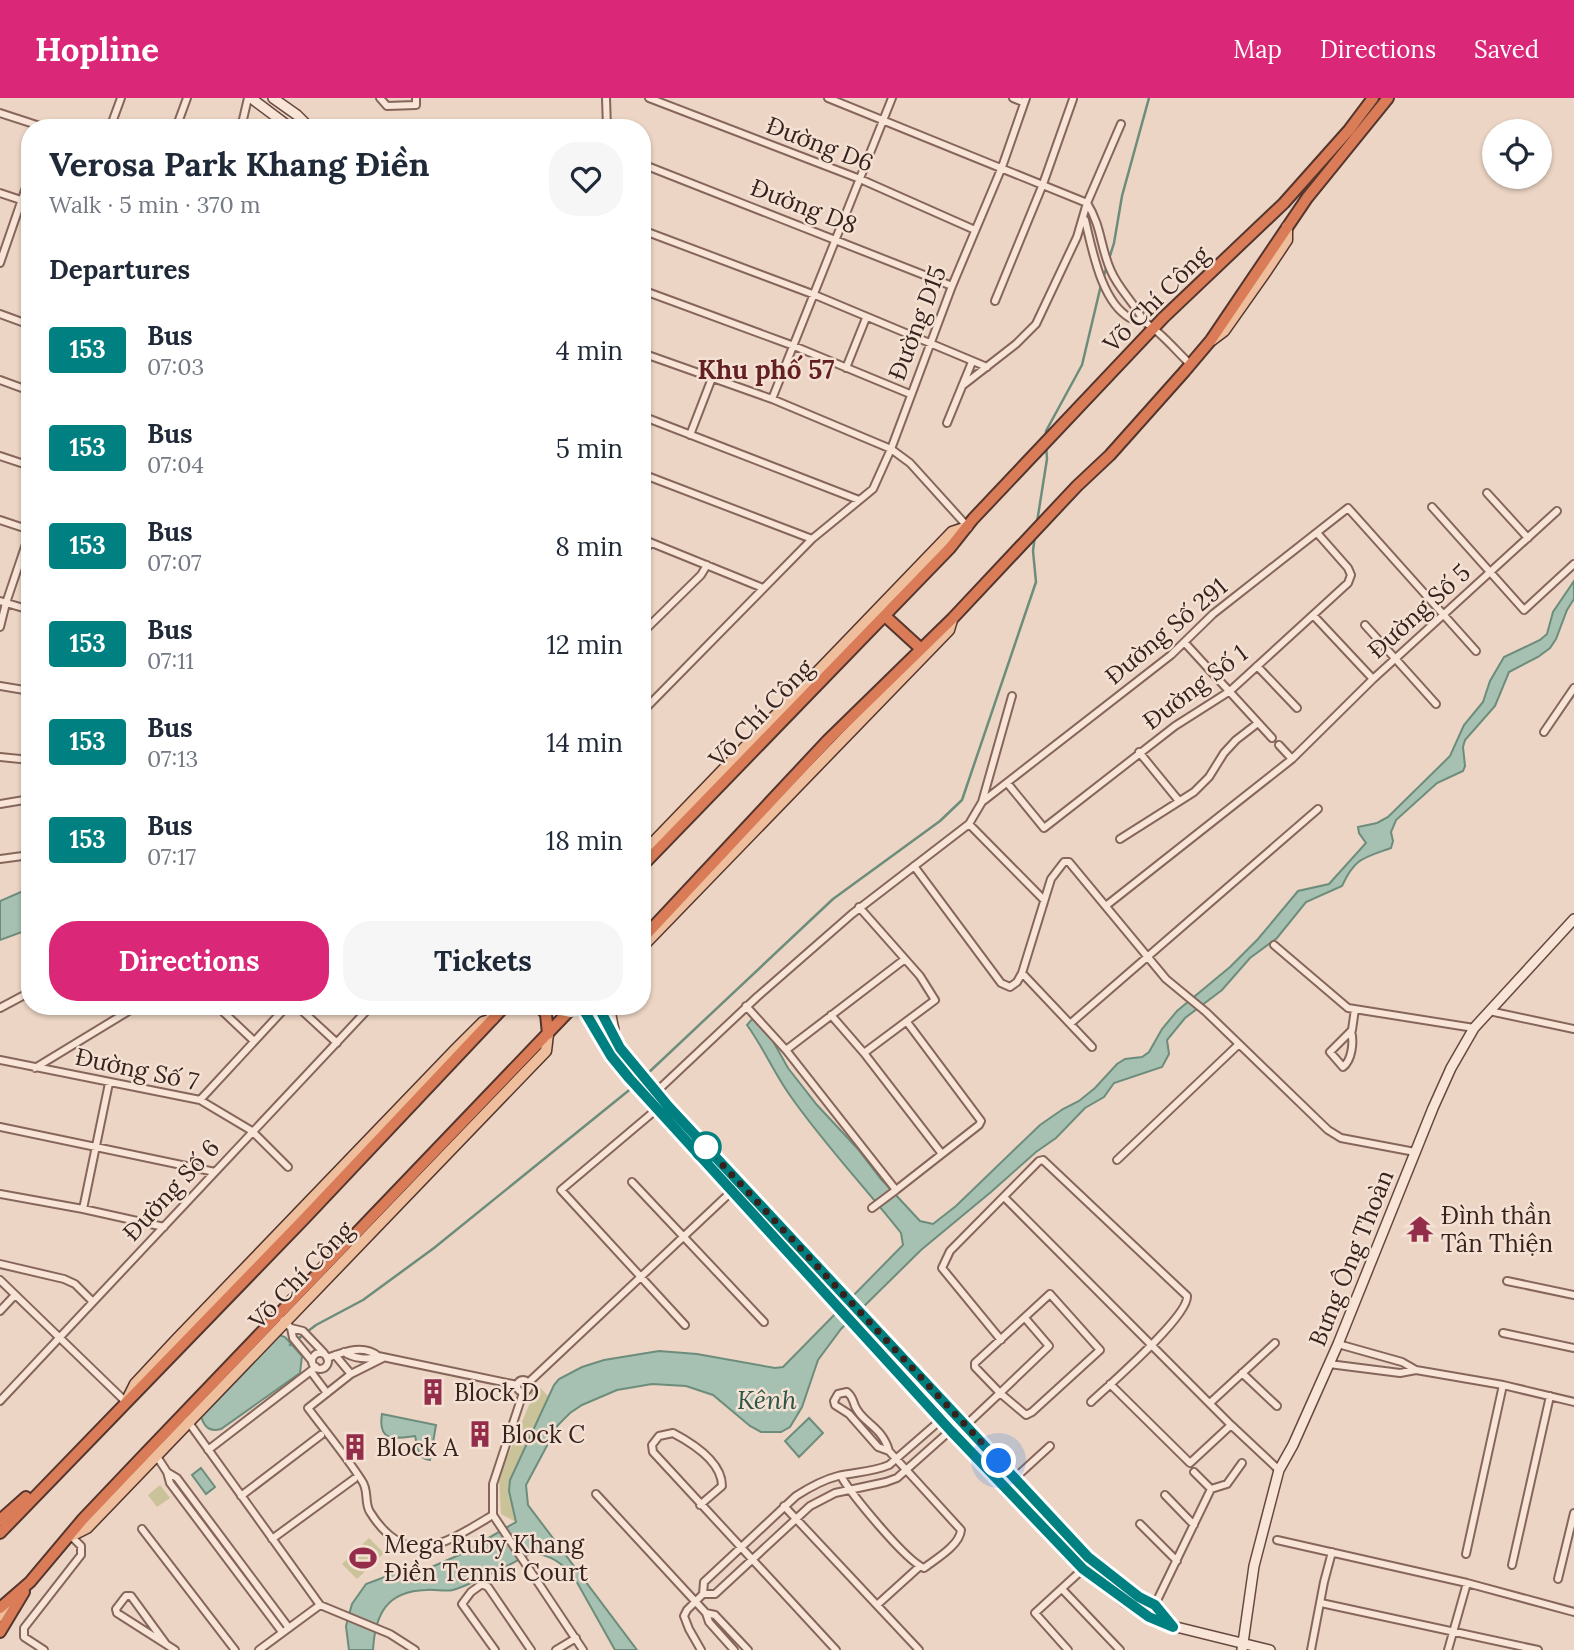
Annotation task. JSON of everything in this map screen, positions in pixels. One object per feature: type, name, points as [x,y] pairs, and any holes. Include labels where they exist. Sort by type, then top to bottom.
[{"type":"highway","name":"Võ Chí Công","points":[[651,857],[950,548],[967,526],[1106,381],[1149,326],[1284,204],[1349,130],[1372,98]]},
{"type":"highway","points":[[651,929],[828,740],[953,618],[1077,486],[1110,455],[1211,340],[1287,227],[1385,102]]},
{"type":"highway","points":[[885,615],[920,648]]},
{"type":"highway","name":"Võ Chí Công","points":[[0,1533],[497,1015]]},
{"type":"highway","points":[[546,1015],[548,1034]]},
{"type":"highway","name":"Võ Chí Công","points":[[0,1608],[30,1582],[83,1519],[286,1323],[548,1034],[569,1015]]},
{"type":"highway","points":[[0,1520],[115,1414]]},
{"type":"highway","points":[[0,1632],[30,1582]]},
{"type":"main road","name":"Võ Chí Công","points":[[651,845],[943,542],[952,533],[967,526]]},
{"type":"main road","points":[[651,938],[949,629],[953,618]]},
{"type":"main road","name":"Võ Chí Công","points":[[0,1616],[30,1582]]},
{"type":"street","points":[[113,119],[121,98]]},
{"type":"street","points":[[179,119],[187,98]]},
{"type":"street","points":[[243,119],[249,98],[278,119]]},
{"type":"street","points":[[273,98],[301,119]]},
{"type":"street","points":[[380,98],[387,106],[416,105],[416,98]]},
{"type":"street","points":[[606,98],[607,119]]},
{"type":"street","name":"Đường D6","points":[[649,98],[860,179],[975,230]]},
{"type":"street","points":[[828,98],[1087,203],[1097,218],[1110,270],[1119,286],[1149,326],[1187,368]]},
{"type":"street","points":[[772,399],[892,98]]},
{"type":"street","points":[[1013,98],[1025,100]]},
{"type":"street","points":[[995,301],[1043,184],[1073,99]]},
{"type":"street","name":"Đường D15","points":[[651,703],[812,539],[873,489],[891,449],[952,286],[1002,167],[1025,100]]},
{"type":"street","points":[[0,113],[21,120]]},
{"type":"street","points":[[962,386],[1036,324],[1084,218],[1087,203],[1122,124]]},
{"type":"street","name":"Đường D8","points":[[651,167],[952,286]]},
{"type":"street","points":[[0,193],[21,200]]},
{"type":"street","points":[[0,263],[21,203]]},
{"type":"street","points":[[1084,218],[1093,261],[1107,290],[1130,318],[1149,326]]},
{"type":"street","points":[[651,233],[815,295],[987,367]]},
{"type":"street","points":[[651,293],[794,346],[911,394]]},
{"type":"street","points":[[1122,310],[1130,301]]},
{"type":"street","points":[[0,314],[21,322]]},
{"type":"street","points":[[846,368],[866,318]]},
{"type":"street","points":[[651,356],[772,399],[891,449],[910,463],[967,526]]},
{"type":"street","points":[[947,423],[972,362]]},
{"type":"street","points":[[690,435],[712,378]]},
{"type":"street","points":[[0,380],[21,388]]},
{"type":"street","points":[[651,420],[859,500]]},
{"type":"street","points":[[0,456],[21,463]]},
{"type":"street","points":[[651,477],[812,539]]},
{"type":"street","points":[[1488,493],[1528,538]]},
{"type":"street","points":[[1432,507],[1524,610],[1574,564]]},
{"type":"street","name":"Đường Số 291","points":[[982,802],[1185,643],[1213,614],[1348,508],[1444,616]]},
{"type":"street","name":"Đường Số 5","points":[[1107,905],[1292,759],[1373,679],[1557,511]]},
{"type":"street","points":[[0,520],[21,528]]},
{"type":"street","name":"Đường Số 1","points":[[1008,784],[1044,828],[1139,752],[1230,691],[1348,583],[1351,575],[1348,568],[1318,534]]},
{"type":"street","points":[[651,543],[763,587]]},
{"type":"street","points":[[0,627],[3,602],[21,555]]},
{"type":"street","points":[[651,625],[701,575],[707,565]]},
{"type":"street","points":[[3,602],[21,607]]},
{"type":"street","points":[[1313,615],[1373,679]]},
{"type":"street","points":[[1444,616],[1476,651]]},
{"type":"street","points":[[1365,625],[1436,704]]},
{"type":"street","points":[[1185,643],[1272,738]]},
{"type":"street","points":[[1257,666],[1297,708]]},
{"type":"street","points":[[0,686],[21,690]]},
{"type":"street","points":[[1544,732],[1574,688]]},
{"type":"street","points":[[656,1092],[746,1006],[859,907],[969,824],[982,802],[1012,696]]},
{"type":"street","points":[[1120,839],[1202,784],[1224,753],[1258,723]]},
{"type":"street","points":[[1279,745],[1292,759]]},
{"type":"street","points":[[1139,752],[1179,801]]},
{"type":"street","points":[[0,757],[21,759]]},
{"type":"street","points":[[0,804],[21,800]]},
{"type":"street","points":[[1071,1023],[1318,809]]},
{"type":"street","points":[[969,824],[1044,900]]},
{"type":"street","points":[[0,859],[21,856]]},
{"type":"street","points":[[914,866],[1001,983],[1006,986],[1014,985],[1022,973],[1051,879],[1064,862],[1069,862],[1166,979],[1206,1012],[1328,1130],[1341,1138],[1415,1152]]},
{"type":"street","points":[[859,907],[920,976],[935,1000],[864,1053]]},
{"type":"street","name":"Bưng Ông Thoàn","points":[[1242,1647],[1254,1566],[1279,1470],[1338,1344],[1451,1068],[1475,1028],[1489,1011],[1574,919]]},
{"type":"street","points":[[1275,945],[1348,1008],[1475,1028]]},
{"type":"street","points":[[786,1050],[905,959]]},
{"type":"street","points":[[1022,973],[1092,1047]]},
{"type":"street","points":[[0,1008],[21,997]]},
{"type":"street","points":[[746,1006],[786,1050],[895,1190]]},
{"type":"street","points":[[1351,1031],[1330,1052],[1343,1067],[1353,1044],[1351,1031],[1355,1009]]},
{"type":"street","points":[[1489,1011],[1574,1029]]},
{"type":"street","points":[[35,1068],[122,1015]]},
{"type":"street","points":[[227,1015],[254,1041]]},
{"type":"street","points":[[200,1100],[279,1015]]},
{"type":"street","points":[[307,1015],[337,1043]]},
{"type":"street","name":"Đường Số 6","points":[[0,1401],[363,1015]]},
{"type":"street","points":[[491,1015],[494,1018]]},
{"type":"street","points":[[579,1015],[648,1100],[862,1330],[951,1431],[1083,1569],[1149,1617],[1173,1627],[1242,1647],[1270,1650]]},
{"type":"street","points":[[603,1015],[620,1048],[656,1092],[951,1411],[1088,1557],[1123,1585],[1155,1605],[1173,1627]]},
{"type":"street","points":[[611,1015],[620,1048]]},
{"type":"street","points":[[831,1015],[942,1154]]},
{"type":"street","points":[[875,1206],[981,1121],[906,1022]]},
{"type":"street","points":[[1117,1160],[1239,1044]]},
{"type":"street","name":"Đường Số 7","points":[[0,1060],[200,1100],[252,1131],[288,1167]]},
{"type":"street","points":[[83,1209],[109,1083]]},
{"type":"street","points":[[657,1109],[561,1190],[685,1325]]},
{"type":"street","points":[[0,1127],[215,1172]]},
{"type":"street","points":[[1001,1340],[942,1268],[950,1251],[1040,1161],[1047,1162],[1187,1296],[1185,1308],[1152,1345],[1091,1402]]},
{"type":"street","points":[[632,1181],[764,1322]]},
{"type":"street","points":[[583,1650],[493,1515],[493,1483],[523,1393],[528,1390],[528,1383],[732,1191]]},
{"type":"street","points":[[0,1194],[164,1227]]},
{"type":"street","points":[[1004,1197],[1279,1470]]},
{"type":"street","points":[[0,1265],[64,1279],[75,1284],[93,1302]]},
{"type":"street","points":[[0,1280],[127,1402]]},
{"type":"street","points":[[1507,1281],[1574,1295]]},
{"type":"street","points":[[1050,1294],[1100,1350],[1027,1415],[1000,1393],[975,1365],[1001,1340],[1050,1294]]},
{"type":"street","points":[[0,1311],[15,1295]]},
{"type":"street","points":[[701,1650],[684,1616],[695,1601],[703,1594],[715,1594],[795,1519],[821,1499],[848,1489],[886,1482],[907,1470],[1000,1393],[1049,1346],[1025,1318]]},
{"type":"street","points":[[208,1450],[313,1367],[325,1367],[325,1355],[303,1331],[286,1323]]},
{"type":"street","points":[[286,1323],[327,1392]]},
{"type":"street","points":[[1503,1333],[1574,1348]]},
{"type":"street","points":[[1210,1404],[1275,1343]]},
{"type":"street","points":[[1338,1344],[1402,1362],[1416,1370],[1503,1385],[1574,1402]]},
{"type":"street","points":[[313,1367],[316,1354],[335,1355],[344,1352],[349,1356],[373,1359],[381,1357],[517,1385]]},
{"type":"street","points":[[335,1355],[351,1374]]},
{"type":"street","points":[[381,1357],[351,1374],[308,1408],[363,1482],[368,1510],[394,1540],[414,1546],[440,1544],[493,1515]]},
{"type":"street","points":[[1329,1364],[1400,1373],[1416,1370]]},
{"type":"street","points":[[1242,1373],[1277,1406]]},
{"type":"street","points":[[517,1385],[523,1380],[528,1383]]},
{"type":"street","points":[[1110,1384],[1190,1463],[1231,1425]]},
{"type":"street","points":[[517,1385],[517,1390],[523,1393]]},
{"type":"street","points":[[1466,1554],[1503,1385]]},
{"type":"street","points":[[841,1476],[848,1489],[919,1567],[924,1568],[938,1558],[962,1532],[889,1451],[886,1440],[856,1408],[850,1394],[838,1394],[835,1405],[849,1414],[878,1447],[889,1451]]},
{"type":"street","points":[[1512,1565],[1550,1396]]},
{"type":"street","points":[[703,1594],[704,1582],[784,1506],[813,1485],[841,1476],[879,1469],[897,1460],[951,1411]]},
{"type":"street","points":[[186,1418],[320,1605],[407,1643],[415,1650]]},
{"type":"street","points":[[700,1505],[722,1486],[717,1469],[693,1443],[673,1433],[659,1436],[652,1445],[653,1452],[700,1505],[836,1650]]},
{"type":"street","points":[[241,1496],[321,1435]]},
{"type":"street","points":[[1015,1478],[1050,1446]]},
{"type":"street","points":[[154,1452],[167,1472],[170,1483],[228,1561],[286,1630]]},
{"type":"street","points":[[1149,1617],[1211,1489],[1227,1484],[1242,1462]]},
{"type":"street","points":[[167,1472],[177,1478],[235,1555],[286,1630]]},
{"type":"street","points":[[1194,1472],[1211,1489]]},
{"type":"street","points":[[272,1539],[354,1479]]},
{"type":"street","points":[[596,1494],[706,1613],[709,1622],[734,1650]]},
{"type":"street","points":[[1165,1495],[1194,1525]]},
{"type":"street","points":[[784,1506],[919,1650]]},
{"type":"street","points":[[1558,1578],[1574,1513]]},
{"type":"street","points":[[1140,1524],[1177,1561]]},
{"type":"street","points":[[142,1529],[235,1650]]},
{"type":"street","points":[[44,1650],[24,1637],[24,1628],[81,1555],[81,1546],[71,1536]]},
{"type":"street","points":[[1277,1540],[1467,1583],[1574,1612]]},
{"type":"street","points":[[1311,1650],[1332,1552]]},
{"type":"street","points":[[228,1561],[235,1555]]},
{"type":"street","points":[[877,1605],[919,1567]]},
{"type":"street","points":[[1068,1650],[1035,1614],[1083,1569]]},
{"type":"street","points":[[1448,1650],[1467,1583]]},
{"type":"street","points":[[495,1650],[462,1604],[471,1592],[482,1584],[488,1587],[531,1650]]},
{"type":"street","points":[[1062,1588],[1120,1650]]},
{"type":"street","points":[[166,1644],[131,1596],[126,1596],[116,1609],[117,1613],[175,1650]]},
{"type":"street","points":[[1321,1603],[1538,1650]]},
{"type":"street","points":[[259,1650],[320,1605]]},
{"type":"street","points":[[706,1613],[715,1615],[748,1650]]},
{"type":"street","points":[[556,1650],[576,1638]]},
{"type":"shaded area","points":[[530,1377],[548,1396],[510,1480],[516,1522],[501,1514],[499,1477],[532,1398],[526,1379]]},
{"type":"shaded area","points":[[160,1485],[170,1498],[157,1507],[148,1495]]},
{"type":"shaded area","name":"Mega Ruby Khang Điền Tennis Court","points":[[369,1538],[384,1553],[357,1579],[342,1564]]},
{"type":"water","name":"Kênh","points":[[1574,581],[1574,599],[1550,648],[1509,672],[1495,706],[1465,740],[1463,771],[1437,783],[1396,820],[1391,832],[1391,848],[1361,860],[1351,870],[1342,886],[1306,902],[1277,938],[1250,958],[1222,990],[1185,1018],[1167,1040],[1169,1054],[1162,1067],[1114,1083],[1104,1097],[1085,1108],[1056,1138],[921,1250],[841,1329],[818,1360],[802,1407],[790,1427],[781,1432],[761,1432],[713,1395],[686,1386],[652,1384],[617,1390],[582,1405],[558,1425],[526,1485],[528,1505],[637,1650],[615,1650],[574,1577],[556,1560],[532,1553],[453,1590],[413,1591],[402,1595],[393,1600],[380,1615],[373,1650],[349,1650],[346,1626],[352,1604],[366,1584],[395,1573],[408,1577],[459,1555],[516,1522],[509,1491],[510,1480],[559,1379],[582,1367],[604,1360],[659,1351],[783,1367],[903,1245],[901,1233],[816,1130],[783,1085],[747,1025],[753,1018],[769,1034],[788,1068],[817,1105],[857,1148],[881,1179],[920,1221],[933,1224],[956,1206],[1040,1125],[1079,1101],[1117,1064],[1125,1059],[1142,1057],[1149,1052],[1162,1029],[1177,1011],[1230,967],[1258,939],[1298,891],[1329,884],[1366,843],[1358,827],[1377,823],[1388,817],[1450,756],[1464,725],[1483,702],[1490,681],[1504,657],[1547,634],[1553,612]]},
{"type":"water","points":[[21,892],[21,932],[0,940],[0,901]]},
{"type":"water","points":[[279,1335],[285,1337],[302,1356],[300,1373],[221,1429],[213,1430],[207,1427],[200,1413]]},
{"type":"water","points":[[382,1414],[436,1425],[430,1460],[419,1454],[415,1436],[396,1438],[386,1435],[381,1424]]},
{"type":"water","points":[[809,1418],[823,1433],[799,1457],[785,1441]]},
{"type":"water","points":[[201,1468],[215,1487],[206,1494],[192,1475]]},
{"type":"waterway","points":[[1109,259],[1122,196],[1149,98]]},
{"type":"waterway","points":[[1103,279],[1107,265]]},
{"type":"waterway","points":[[1046,435],[1082,365],[1101,285]]},
{"type":"waterway","points":[[1037,522],[1047,459],[1046,445]]},
{"type":"waterway","points":[[646,1075],[833,899],[940,821],[962,800],[1036,582],[1033,551],[1035,535]]},
{"type":"waterway","points":[[290,1345],[316,1325],[363,1300],[434,1248],[633,1087]]},
{"type":"bus line","name":"153","points":[[586,1015],[611,1056],[648,1100],[862,1330],[951,1431],[1083,1569],[1126,1603],[1156,1622],[1173,1627],[1155,1605],[1139,1597],[1088,1557],[746,1192],[637,1070],[620,1048],[602,1015]]},
{"type":"place","name":"Đình thần Tân Thiện","points":[[1420,1229]]},
{"type":"place","name":"Block D","points":[[433,1392]]},
{"type":"place","name":"Block C","points":[[480,1434]]},
{"type":"place","name":"Block A","points":[[355,1447]]},
{"type":"place","name":"Mega Ruby Khang Điền Tennis Court","points":[[363,1558]]},
{"type":"district","name":"Khu phố 57","points":[[766,369]]},
{"type":"route","points":[[706,1147],[999,1461]]}]
